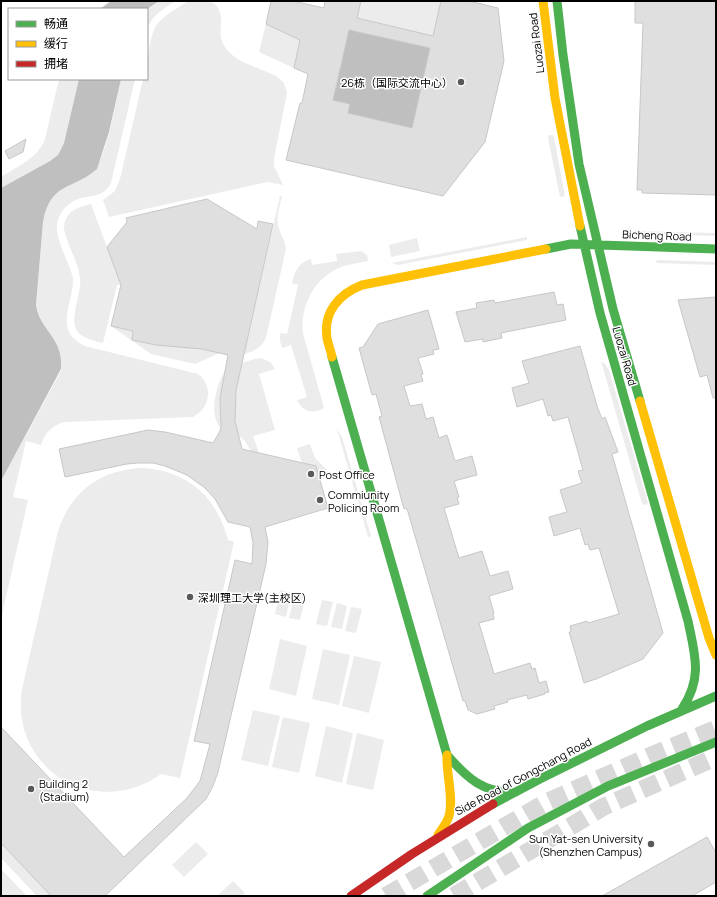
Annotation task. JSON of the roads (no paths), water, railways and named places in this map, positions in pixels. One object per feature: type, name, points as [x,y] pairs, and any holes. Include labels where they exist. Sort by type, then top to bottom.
[{"type":"main road","name":"Luozai Road","points":[[543,1],[555,98],[575,207],[600,313],[688,621],[695,658],[696,682],[692,695],[682,709]]},
{"type":"main road","name":"Luozai Road","points":[[557,1],[564,62],[579,164],[597,245],[628,362],[709,638],[716,655]]},
{"type":"main road","name":"Bicheng Road","points":[[447,754],[328,343],[326,327],[332,306],[348,291],[362,285],[571,244],[716,249]]},
{"type":"main road","name":"Side Road of Gongchang Road","points":[[351,896],[474,815],[555,770],[682,709],[716,696]]},
{"type":"main road","points":[[427,896],[528,828],[608,786],[716,742]]},
{"type":"main road","points":[[447,754],[470,780],[482,788],[505,792],[516,792]]},
{"type":"main road","points":[[434,840],[445,826],[451,809],[451,798],[446,771],[447,754]]},
{"type":"tunnel","points":[[386,896],[545,803],[650,756],[716,729]]},
{"type":"tunnel","points":[[454,896],[603,807],[716,757]]},
{"type":"place","name":"26栋（国际交流中心）","points":[[461,82]]},
{"type":"place","name":"Post Office","points":[[311,474]]},
{"type":"place","name":"Commiunity Policing Room","points":[[320,500]]},
{"type":"place","name":"深圳理工大学(主校区)","points":[[190,597]]},
{"type":"place","name":"Building 2 (Stadium)","points":[[31,789]]},
{"type":"place","name":"Sun Yat-sen University (Shenzhen Campus)","points":[[651,844]]}]
